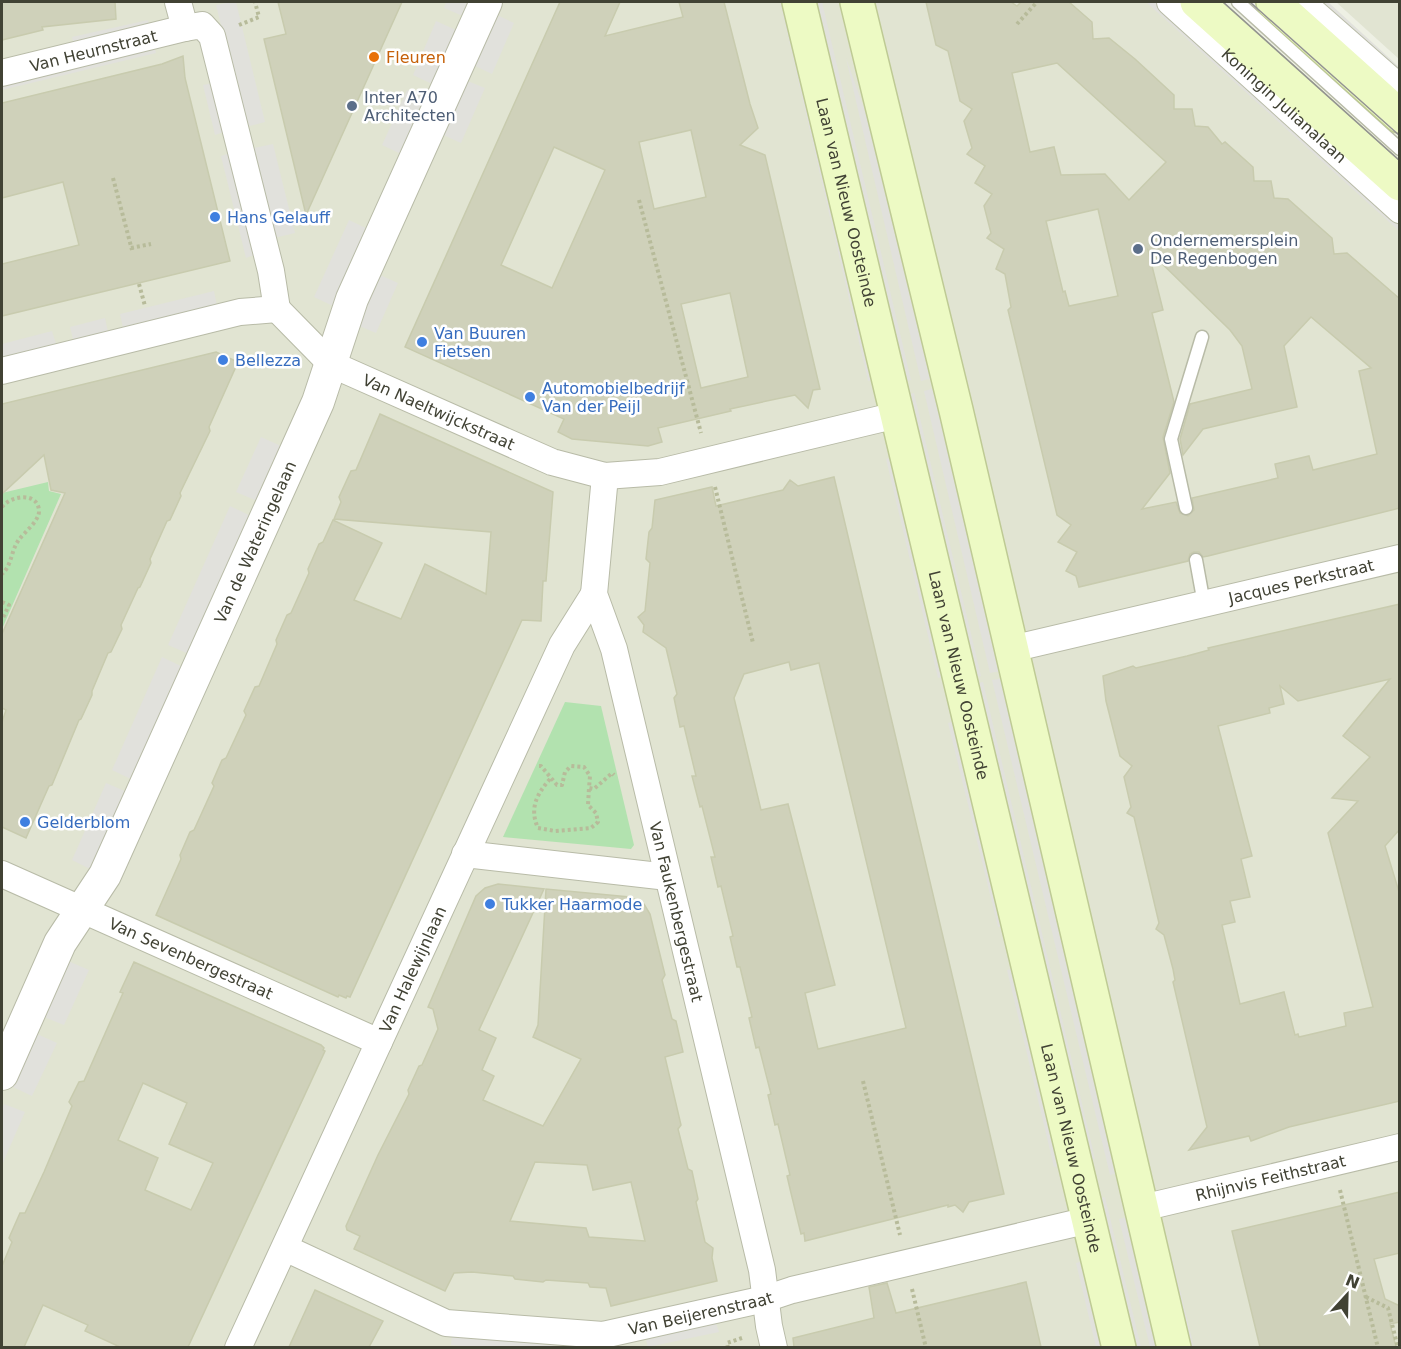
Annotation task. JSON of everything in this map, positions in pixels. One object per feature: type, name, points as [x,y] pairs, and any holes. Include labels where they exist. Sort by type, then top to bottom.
[{"type":"main road","name":"Laan van Nieuw Oosteinde","points":[[799,2],[1119,1347]]},
{"type":"main road","points":[[856,2],[956,410],[1174,1347]]},
{"type":"main road","name":"Koningin Julianalaan","points":[[1197,2],[1400,183]]},
{"type":"main road","points":[[1273,2],[1400,116]]},
{"type":"street","points":[[2,371],[240,312],[277,309],[271,271],[212,36],[202,25],[185,28],[178,2]]},
{"type":"street","name":"Van de Wateringelaan","points":[[2,1074],[60,943],[105,875],[318,402],[352,299],[486,2]]},
{"type":"street","name":"Koningin Julianalaan","points":[[1170,2],[1400,210]]},
{"type":"street","points":[[1302,2],[1400,88]]},
{"type":"street","name":"Van Heurnstraat","points":[[2,73],[185,28]]},
{"type":"street","name":"Van Naeltwijckstraat","points":[[277,309],[331,364],[552,462],[605,476],[660,472],[897,415]]},
{"type":"street","name":"Van Faukenbergestraat","points":[[605,476],[594,594],[614,649],[762,1270],[774,1347]]},
{"type":"street","name":"Jacques Perkstraat","points":[[1011,649],[1400,558]]},
{"type":"street","name":"Van Halewijnlaan","points":[[238,1347],[562,645],[594,594]]},
{"type":"street","points":[[465,854],[668,878]]},
{"type":"street","name":"Van Sevenbergestraat","points":[[2,874],[379,1042]]},
{"type":"street","name":"Rhijnvis Feithstraat","points":[[1142,1208],[1400,1147]]},
{"type":"street","name":"Van Beijerenstraat","points":[[285,1248],[446,1323],[603,1335],[765,1299],[792,1290],[1089,1220]]},
{"type":"lane","points":[[1238,2],[1400,148]]},
{"type":"lane","points":[[1186,508],[1171,439],[1202,337]]},
{"type":"lane","points":[[1196,560],[1204,604]]},
{"type":"path","points":[[212,36],[259,17],[255,2]]},
{"type":"path","points":[[1017,24],[1037,2]]},
{"type":"path","points":[[113,178],[131,249],[151,244]]},
{"type":"path","points":[[639,200],[709,461],[753,643]]},
{"type":"path","points":[[2,507],[15,497],[27,497],[36,503],[39,509],[38,516],[16,543],[8,568],[2,574]]},
{"type":"path","points":[[2,602],[9,605],[2,620]]},
{"type":"path","points":[[513,752],[535,767],[541,766],[557,785],[562,785],[565,772],[571,766],[584,767],[590,776],[588,805],[596,813],[598,822],[591,828],[545,830],[538,828],[533,807],[550,778]]},
{"type":"path","points":[[590,788],[594,789],[612,773],[616,777],[642,767]]},
{"type":"path","points":[[863,1081],[926,1347]]},
{"type":"path","points":[[1334,1163],[1378,1347]]},
{"type":"path","points":[[1366,1297],[1388,1308],[1398,1347]]},
{"type":"shaded area","points":[[2,2],[1176,2],[1399,218],[1399,1347],[2,1348]]},
{"type":"shaded area","points":[[236,2],[265,122],[246,127],[216,5]]},
{"type":"shaded area","points":[[446,2],[469,2],[463,16],[444,8]]},
{"type":"shaded area","points":[[780,2],[790,2],[879,378],[868,381]]},
{"type":"shaded area","points":[[809,2],[822,2],[911,380],[899,383]]},
{"type":"shaded area","points":[[1146,2],[1158,2],[1399,220],[1399,231]]},
{"type":"shaded area","points":[[1316,2],[1328,2],[1399,67],[1399,78]]},
{"type":"shaded area","points":[[1336,2],[1399,2],[1399,59]]},
{"type":"shaded area","points":[[495,14],[514,23],[492,74],[473,65]]},
{"type":"shaded area","points":[[148,20],[150,28],[74,45],[72,37]]},
{"type":"shaded area","points":[[436,21],[456,30],[432,84],[413,75]]},
{"type":"shaded area","points":[[154,45],[156,53],[2,90],[2,82]]},
{"type":"shaded area","points":[[846,58],[880,153],[933,378],[921,381]]},
{"type":"shaded area","points":[[465,80],[485,88],[461,143],[441,134]]},
{"type":"shaded area","points":[[212,83],[224,132],[215,135],[203,85]]},
{"type":"shaded area","points":[[407,90],[426,98],[401,154],[382,145]]},
{"type":"shaded area","points":[[273,144],[295,233],[274,238],[254,148]]},
{"type":"shaded area","points":[[230,153],[254,255],[246,258],[221,156]]},
{"type":"shaded area","points":[[349,220],[368,229],[333,306],[314,297]]},
{"type":"shaded area","points":[[380,275],[398,283],[376,333],[357,325]]},
{"type":"shaded area","points":[[214,291],[218,311],[2,363],[2,344],[52,331],[57,347],[74,343],[70,327],[105,318],[108,332],[123,328],[120,314]]},
{"type":"shaded area","points":[[935,388],[1002,671],[990,673],[924,391]]},
{"type":"shaded area","points":[[914,393],[981,676],[968,678],[902,396]]},
{"type":"shaded area","points":[[261,437],[281,446],[257,501],[236,492]]},
{"type":"shaded area","points":[[895,457],[947,676],[938,678],[886,459]]},
{"type":"shaded area","points":[[230,506],[251,516],[189,654],[168,645]]},
{"type":"shaded area","points":[[162,657],[183,667],[133,780],[112,770]]},
{"type":"shaded area","points":[[1003,678],[1122,1172],[1110,1175],[992,680]]},
{"type":"shaded area","points":[[983,682],[1095,1159],[1083,1162],[970,685]]},
{"type":"shaded area","points":[[956,721],[1006,925],[998,927],[948,723]]},
{"type":"shaded area","points":[[106,783],[127,792],[92,870],[72,860]]},
{"type":"shaded area","points":[[68,961],[89,970],[64,1025],[44,1017]]},
{"type":"shaded area","points":[[1015,968],[1062,1166],[1054,1167],[1007,970]]},
{"type":"shaded area","points":[[37,1034],[57,1043],[32,1096],[13,1087]]},
{"type":"shaded area","points":[[4,1104],[25,1112],[2,1165],[2,1110]]},
{"type":"shaded area","points":[[1105,1197],[1141,1347],[1126,1347],[1091,1201]]},
{"type":"shaded area","points":[[1132,1216],[1164,1347],[1150,1347],[1119,1219]]},
{"type":"shaded area","points":[[1172,1257],[1194,1347],[1182,1347],[1161,1259]]},
{"type":"shaded area","points":[[1087,1260],[1107,1347],[1096,1347],[1076,1263]]},
{"type":"shaded area","points":[[716,1323],[719,1332],[648,1347],[646,1340]]},
{"type":"shaded area","points":[[452,1336],[570,1347],[451,1345]]},
{"type":"green space","points":[[48,482],[49,491],[61,494],[2,629],[2,493]]},
{"type":"green space","points":[[565,702],[601,706],[634,845],[631,849],[503,837]]},
{"type":"building","points":[[2,2],[115,2],[116,19],[42,27],[43,30],[2,40]]},
{"type":"building","points":[[278,2],[402,2],[306,215],[264,39],[286,34]]},
{"type":"building","points":[[560,2],[620,2],[605,36],[683,17],[679,2],[724,2],[758,128],[740,145],[765,155],[820,389],[813,390],[808,408],[795,395],[730,409],[731,411],[658,428],[662,442],[648,446],[572,439],[558,432],[564,419],[405,347]],"holes":[[[691,130],[706,197],[654,209],[639,142]],[[554,147],[605,170],[552,288],[501,265]],[[730,293],[748,377],[701,388],[681,304]]]},
{"type":"building","points":[[926,2],[1011,2],[1017,6],[1021,2],[1069,2],[1092,22],[1093,39],[1109,38],[1135,59],[1174,95],[1174,109],[1192,109],[1195,126],[1208,127],[1222,144],[1225,142],[1253,167],[1254,181],[1271,181],[1274,198],[1288,199],[1332,238],[1334,254],[1347,253],[1400,299],[1400,508],[1208,556],[1203,557],[1199,552],[1194,552],[1190,554],[1188,561],[1079,587],[1076,576],[1066,571],[1077,552],[1058,542],[1071,525],[1057,515],[1008,310],[1011,307],[1005,274],[996,269],[1004,249],[987,238],[991,233],[984,206],[992,194],[975,183],[985,166],[967,154],[972,148],[964,121],[972,109],[960,101],[948,51],[936,45]],"holes":[[[1057,63],[1166,162],[1129,200],[1105,174],[1061,175],[1054,147],[1030,152],[1012,73]],[[1098,209],[1118,296],[1069,306],[1065,291],[1063,292],[1046,221]],[[1148,250],[1230,330],[1242,346],[1252,389],[1190,404],[1180,439],[1183,455],[1203,429],[1297,407],[1284,346],[1311,317],[1371,368],[1359,371],[1377,454],[1313,470],[1309,456],[1275,464],[1278,478],[1192,498],[1194,510],[1188,516],[1180,513],[1176,502],[1142,509],[1170,473],[1163,437],[1174,402],[1152,313],[1163,310]]]},
{"type":"building","points":[[183,56],[185,78],[230,261],[2,316],[2,264],[79,245],[63,182],[2,198],[2,103],[162,64]]},
{"type":"building","points":[[216,352],[238,362],[209,427],[210,431],[121,625],[122,629],[111,652],[108,653],[92,695],[26,838],[2,827],[2,722],[6,710],[2,708],[2,634],[65,493],[51,490],[44,455],[2,494],[2,404]]},
{"type":"building","points":[[380,414],[553,492],[541,621],[522,620],[350,997],[346,998],[339,995],[338,997],[156,915],[181,859],[180,855],[190,832],[194,830],[214,786],[212,783],[222,760],[226,758],[246,715],[244,711],[255,687],[259,686],[287,615],[291,613],[319,544],[323,542],[333,520],[382,543],[354,600],[401,619],[425,564],[486,594],[491,532],[334,519],[341,502],[339,497],[351,471],[356,470]]},
{"type":"building","points":[[834,477],[1004,1194],[969,1202],[963,1212],[955,1205],[948,1207],[948,1205],[805,1241],[804,1233],[801,1234],[787,1176],[790,1175],[778,1124],[775,1125],[768,1095],[771,1094],[759,1047],[756,1048],[749,1018],[752,1017],[740,967],[737,967],[730,937],[733,936],[721,886],[718,887],[711,857],[715,857],[692,776],[696,776],[684,726],[680,727],[674,698],[677,694],[666,648],[643,632],[644,625],[638,617],[645,611],[650,563],[646,559],[655,500],[712,487],[716,506],[783,490],[790,480],[798,486]],"holes":[[[789,662],[791,670],[819,663],[906,1028],[818,1049],[805,993],[835,985],[788,804],[761,810],[734,698],[744,674]]]},
{"type":"building","points":[[1400,604],[1400,829],[1385,846],[1400,895],[1400,1101],[1289,1127],[1251,1141],[1249,1136],[1189,1150],[1207,1127],[1173,982],[1175,980],[1173,969],[1164,935],[1156,929],[1159,923],[1134,817],[1127,813],[1131,807],[1124,777],[1132,766],[1120,756],[1106,701],[1103,676],[1133,666],[1136,668],[1187,656],[1209,650],[1208,648]],"holes":[[[1390,679],[1343,736],[1370,757],[1332,798],[1358,801],[1328,833],[1373,1007],[1344,1013],[1346,1026],[1299,1037],[1298,1034],[1295,1035],[1284,992],[1240,1004],[1222,925],[1235,922],[1230,901],[1250,897],[1241,859],[1252,856],[1218,726],[1270,713],[1269,708],[1284,704],[1280,686],[1298,701]]]},
{"type":"building","points":[[498,884],[544,889],[479,1030],[496,1038],[482,1070],[494,1076],[483,1100],[543,1126],[581,1059],[533,1037],[538,1025],[546,889],[630,897],[644,904],[650,914],[665,975],[662,980],[672,1019],[676,1021],[683,1052],[665,1057],[681,1125],[678,1129],[688,1169],[692,1171],[705,1242],[713,1248],[712,1258],[717,1281],[611,1306],[606,1288],[590,1287],[588,1283],[546,1280],[543,1282],[472,1272],[454,1273],[445,1291],[354,1249],[360,1236],[347,1230],[346,1226],[438,1029],[433,1009],[428,1007],[476,896],[485,888]],"holes":[[[535,1162],[587,1165],[593,1190],[631,1182],[645,1241],[589,1237],[586,1228],[510,1221]]]},
{"type":"building","points":[[134,962],[321,1045],[325,1051],[188,1347],[120,1347],[85,1331],[88,1325],[43,1305],[24,1347],[2,1347],[2,1266],[12,1242],[9,1238],[20,1213],[25,1213],[44,1172],[72,1106],[69,1102],[79,1082],[84,1081],[123,993],[120,992]],"holes":[[[143,1083],[187,1103],[169,1144],[213,1163],[191,1210],[145,1190],[158,1158],[118,1140]]]},
{"type":"building","points":[[1400,1192],[1400,1253],[1374,1259],[1385,1299],[1400,1306],[1400,1322],[1390,1324],[1396,1347],[1260,1347],[1232,1231]]},
{"type":"building","points":[[1026,1282],[1041,1347],[794,1347],[793,1338],[874,1318],[869,1287],[887,1283],[896,1313]]},
{"type":"building","points":[[315,1290],[383,1321],[369,1347],[289,1347]]},
{"type":"tram line","points":[[1223,2],[1400,161]]},
{"type":"tram line","points":[[1250,2],[1400,136]]},
{"type":"place","name":"Fleuren","points":[[374,57]]},
{"type":"place","name":"Inter A70 Architecten","points":[[352,106]]},
{"type":"place","name":"Hans Gelauff","points":[[215,217]]},
{"type":"place","name":"Ondernemersplein De Regenbogen","points":[[1138,249]]},
{"type":"place","name":"Van Buuren Fietsen","points":[[422,342]]},
{"type":"place","name":"Bellezza","points":[[223,360]]},
{"type":"place","name":"Automobielbedrijf Van der Peijl","points":[[530,397]]},
{"type":"place","name":"Gelderblom","points":[[25,822]]},
{"type":"place","name":"Tukker Haarmode","points":[[490,904]]}]
